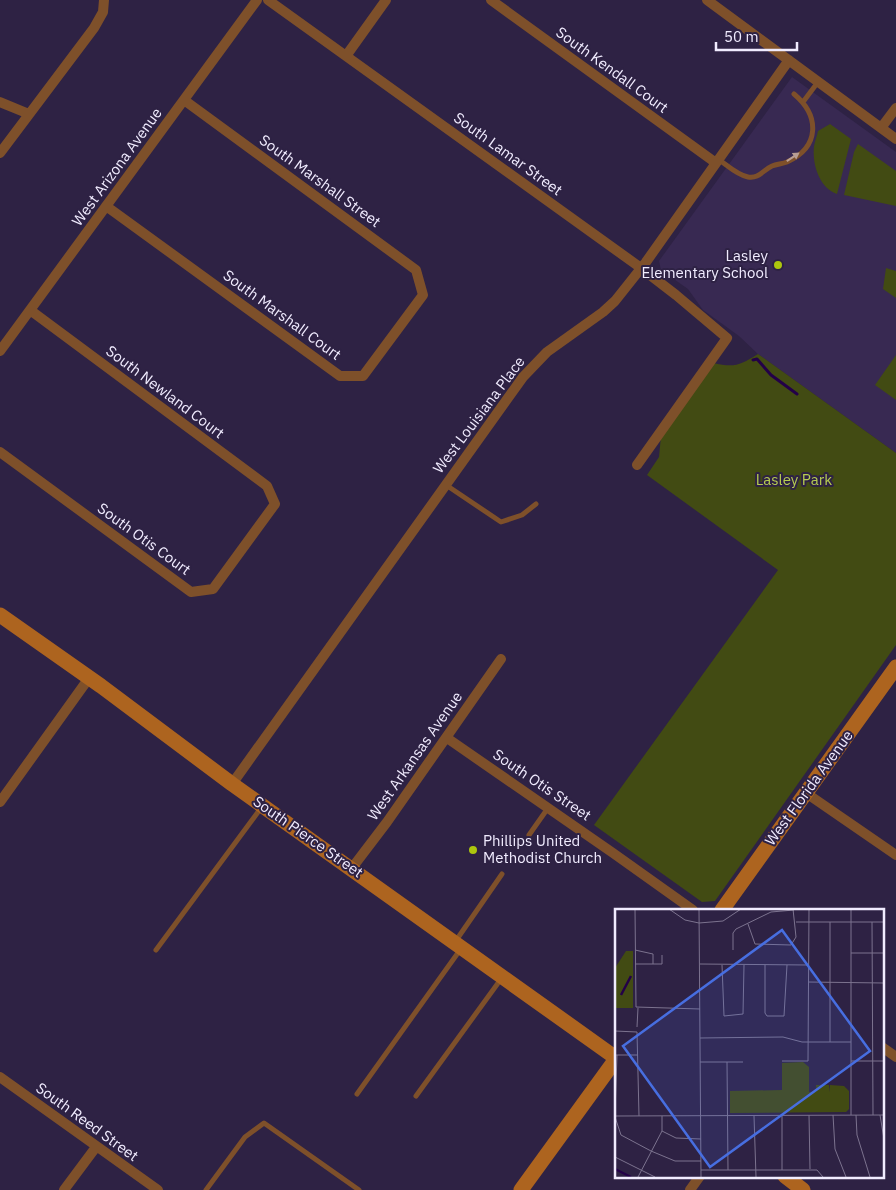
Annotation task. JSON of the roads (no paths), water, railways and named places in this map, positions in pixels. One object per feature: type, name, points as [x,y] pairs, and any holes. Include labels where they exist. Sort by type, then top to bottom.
[{"type":"street","points":[[0,153],[94,28],[102,12],[104,0]]},
{"type":"street","name":"West Arizona Avenue","points":[[0,351],[257,0]]},
{"type":"street","name":"South Lamar Street","points":[[268,0],[641,268],[727,338],[637,465]]},
{"type":"street","points":[[346,56],[386,0]]},
{"type":"street","name":"South Kendall Court","points":[[491,0],[717,161]]},
{"type":"street","points":[[707,0],[896,139]]},
{"type":"street","name":"West Louisiana Place","points":[[232,784],[523,377],[547,352],[603,312],[615,301],[641,268],[789,60]]},
{"type":"street","name":"South Marshall Street","points":[[184,100],[416,270],[423,295]]},
{"type":"street","points":[[0,102],[29,114]]},
{"type":"street","points":[[881,128],[896,108]]},
{"type":"street","name":"South Marshall Court","points":[[106,206],[340,376],[363,376],[423,295]]},
{"type":"street","name":"South Newland Court","points":[[30,310],[267,486],[274,504]]},
{"type":"street","name":"South Otis Court","points":[[0,452],[191,592],[213,589],[274,504]]},
{"type":"street","name":"South Pierce Street","points":[[0,615],[615,1058]]},
{"type":"street","name":"West Arkansas Avenue","points":[[352,868],[501,660]]},
{"type":"street","name":"West Florida Avenue","points":[[723,909],[896,667]]},
{"type":"street","points":[[0,802],[89,678]]},
{"type":"street","name":"South Otis Street","points":[[446,738],[692,909]]},
{"type":"street","points":[[806,793],[896,855]]},
{"type":"street","points":[[884,1048],[896,1057]]},
{"type":"street","points":[[521,1190],[615,1060]]},
{"type":"street","name":"South Reed Street","points":[[0,1077],[158,1190]]},
{"type":"street","points":[[64,1190],[96,1147]]},
{"type":"street","points":[[690,1190],[699,1178]]},
{"type":"street","points":[[788,1178],[803,1190]]},
{"type":"lane","points":[[803,102],[818,82]]},
{"type":"lane","points":[[717,161],[750,178],[760,176],[771,166],[786,162],[806,148],[813,126],[811,114],[803,102],[794,94]]},
{"type":"lane","points":[[446,485],[501,522],[522,515],[536,504]]},
{"type":"lane","points":[[156,950],[263,806]]},
{"type":"lane","points":[[529,835],[548,808]]},
{"type":"lane","points":[[357,1094],[458,945],[502,874]]},
{"type":"lane","points":[[416,1096],[503,977]]},
{"type":"lane","points":[[206,1190],[245,1137],[264,1123],[359,1190]]},
{"type":"waterway","points":[[753,360],[757,359],[771,375],[797,394]]},
{"type":"place","name":"Lasley Elementary School","points":[[778,265]]},
{"type":"place","name":"Phillips United Methodist Church","points":[[473,850]]},
{"type":"park label","name":"Lasley Park","points":[[794,480]]}]
